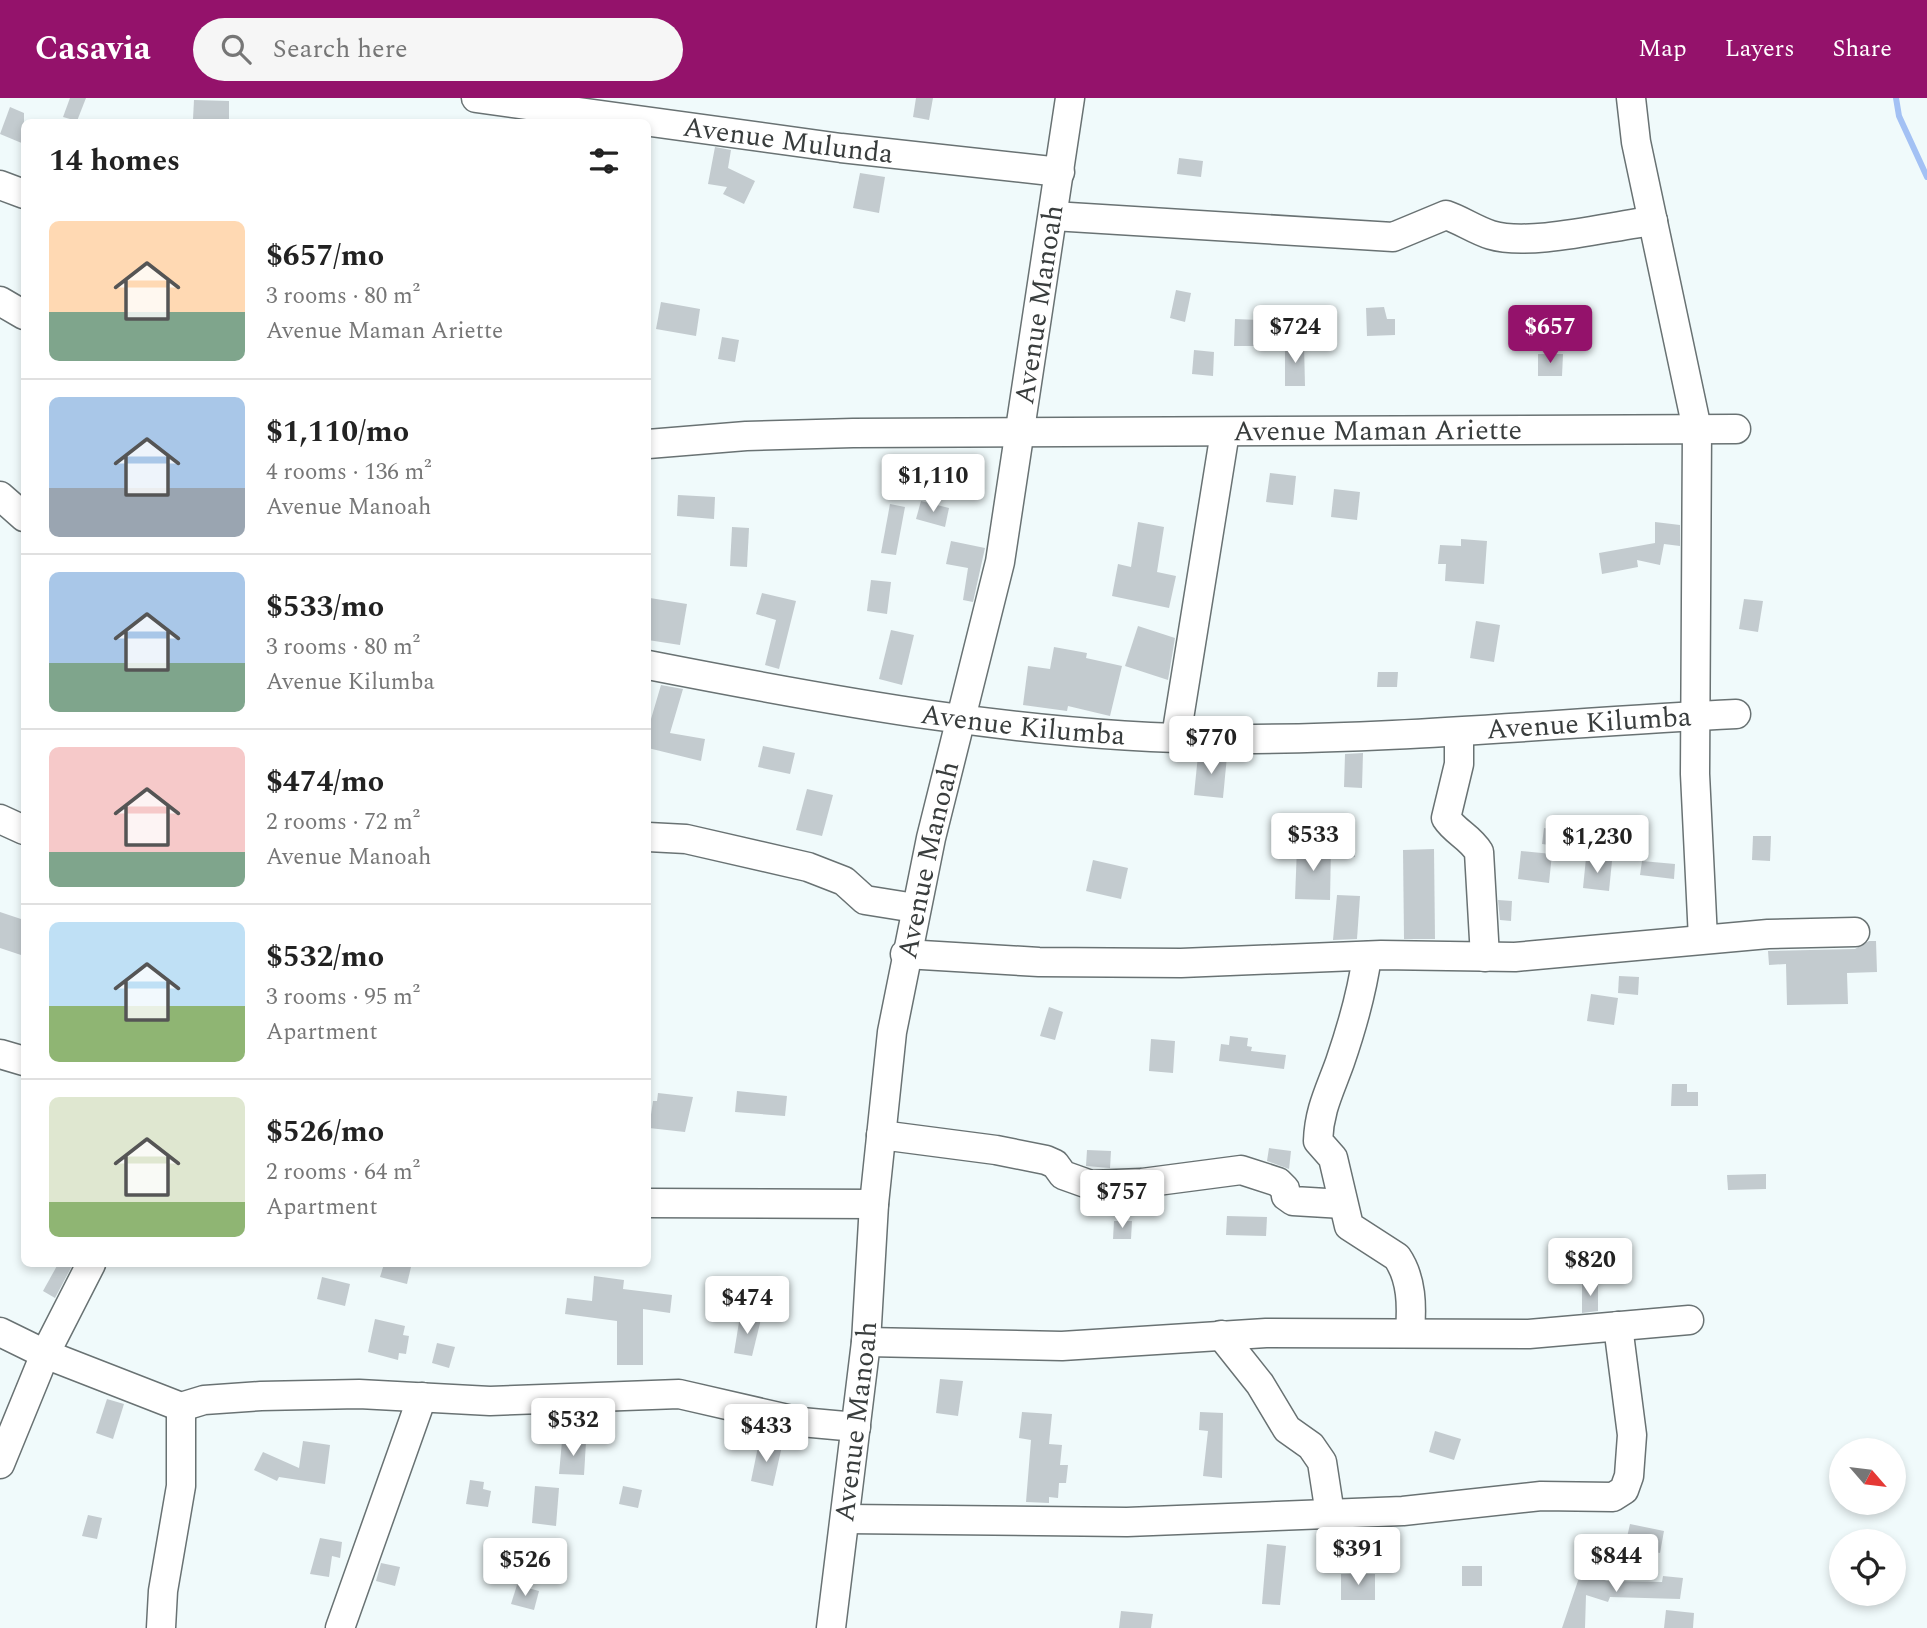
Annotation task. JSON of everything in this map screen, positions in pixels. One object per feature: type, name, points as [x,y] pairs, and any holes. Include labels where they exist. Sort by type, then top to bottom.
[{"type":"street","name":"Avenue Mulunda","points":[[477,98],[547,115],[583,119]]},
{"type":"street","name":"Avenue Manoah","points":[[831,1628],[866,1342],[874,1203],[892,1032],[915,908],[1000,562],[1070,98]]},
{"type":"street","points":[[1631,98],[1636,142],[1697,429],[1695,774],[1703,939]]},
{"type":"street","name":"Avenue Mulunda","points":[[651,127],[1060,172]]},
{"type":"street","points":[[0,185],[21,193]]},
{"type":"street","points":[[1053,216],[1193,222],[1268,231],[1393,237],[1446,215],[1490,235],[1508,237],[1566,234],[1653,221]]},
{"type":"street","points":[[0,301],[21,313]]},
{"type":"street","name":"Avenue Maman Ariette","points":[[651,444],[799,433],[1097,429],[1225,432],[1736,429]]},
{"type":"street","points":[[1177,737],[1225,432]]},
{"type":"street","points":[[0,496],[21,514]]},
{"type":"street","name":"Avenue Kilumba","points":[[651,666],[782,692],[962,718],[1069,731],[1177,737],[1344,738],[1737,714]]},
{"type":"street","points":[[1459,732],[1459,764],[1446,818],[1451,826],[1473,842],[1479,852],[1485,957]]},
{"type":"street","points":[[0,819],[21,829]]},
{"type":"street","points":[[651,837],[686,839],[808,867],[844,881],[865,900],[915,908]]},
{"type":"street","points":[[905,954],[1039,962],[1181,963],[1367,956],[1485,957],[1581,952],[1703,939],[1856,932]]},
{"type":"street","points":[[1367,956],[1362,999],[1319,1117],[1318,1141],[1334,1158],[1349,1226],[1397,1257],[1402,1264],[1412,1304],[1410,1332]]},
{"type":"street","points":[[0,1054],[21,1060]]},
{"type":"street","points":[[881,1135],[996,1150],[1046,1160],[1055,1164],[1063,1175],[1091,1185],[1142,1183],[1241,1170],[1279,1182],[1285,1189],[1286,1196],[1293,1200],[1343,1204]]},
{"type":"street","points":[[651,1203],[874,1203]]},
{"type":"street","points":[[0,1464],[45,1354],[89,1267]]},
{"type":"street","points":[[866,1342],[1062,1346],[1221,1335],[1410,1332],[1529,1334],[1689,1320]]},
{"type":"street","points":[[846,1519],[1127,1522],[1403,1511],[1541,1496],[1613,1497],[1624,1490],[1629,1476],[1632,1435],[1618,1326]]},
{"type":"street","points":[[0,1332],[45,1354],[181,1407],[204,1400],[261,1396],[359,1394],[490,1401],[679,1394],[802,1422],[856,1427]]},
{"type":"street","points":[[1221,1335],[1260,1384],[1287,1429],[1311,1446],[1322,1462],[1330,1514]]},
{"type":"street","points":[[340,1628],[422,1397]]},
{"type":"street","points":[[161,1628],[163,1591],[181,1486],[181,1407]]},
{"type":"building","points":[[70,98],[86,98],[78,119],[63,117]]},
{"type":"building","points":[[916,98],[933,98],[929,120],[913,117]]},
{"type":"building","points":[[194,100],[229,101],[229,119],[193,119]]},
{"type":"building","points":[[10,107],[24,113],[24,119],[21,119],[21,143],[0,134]]},
{"type":"building","points":[[715,147],[731,150],[728,168],[755,181],[744,204],[723,194],[727,187],[708,184]]},
{"type":"building","points":[[1179,158],[1203,161],[1201,177],[1177,174]]},
{"type":"building","points":[[860,173],[885,177],[879,213],[853,208]]},
{"type":"building","points":[[1176,290],[1191,293],[1185,322],[1170,318]]},
{"type":"building","points":[[661,302],[700,309],[696,336],[656,329]]},
{"type":"building","points":[[1384,307],[1387,319],[1395,319],[1395,335],[1367,336],[1366,308]]},
{"type":"building","points":[[1235,319],[1259,320],[1259,326],[1277,327],[1276,346],[1234,346]]},
{"type":"building","points":[[722,337],[739,340],[735,362],[718,359]]},
{"type":"building","points":[[1285,344],[1304,344],[1305,386],[1285,386]]},
{"type":"building","points":[[1194,350],[1214,352],[1213,376],[1192,374]]},
{"type":"building","points":[[1538,354],[1563,354],[1562,376],[1538,376]]},
{"type":"building","points":[[1270,473],[1296,476],[1293,505],[1266,502]]},
{"type":"building","points":[[1334,489],[1360,492],[1357,520],[1331,517]]},
{"type":"building","points":[[678,495],[715,497],[714,519],[677,516]]},
{"type":"building","points":[[921,501],[949,508],[945,527],[916,519]]},
{"type":"building","points":[[890,504],[905,507],[896,555],[881,553]]},
{"type":"building","points":[[1138,522],[1164,527],[1157,572],[1176,576],[1169,608],[1112,596],[1118,564],[1131,567]]},
{"type":"building","points":[[1655,522],[1680,525],[1680,546],[1664,544],[1660,565],[1637,560],[1638,567],[1602,574],[1599,553],[1655,543]]},
{"type":"building","points":[[732,527],[749,528],[747,567],[730,566]]},
{"type":"building","points":[[1461,539],[1487,541],[1484,584],[1445,581],[1446,564],[1438,564],[1440,545],[1461,546]]},
{"type":"building","points":[[951,541],[985,548],[973,602],[963,600],[968,568],[946,564]]},
{"type":"building","points":[[871,580],[891,582],[887,614],[867,611]]},
{"type":"building","points":[[762,593],[796,601],[779,669],[765,665],[776,620],[756,614]]},
{"type":"building","points":[[651,598],[687,604],[680,645],[651,640]]},
{"type":"building","points":[[1744,599],[1763,601],[1758,632],[1739,629]]},
{"type":"building","points":[[1476,621],[1500,625],[1494,662],[1470,658]]},
{"type":"building","points":[[1138,626],[1175,638],[1168,680],[1125,666]]},
{"type":"building","points":[[891,630],[914,635],[902,685],[879,679]]},
{"type":"building","points":[[1054,647],[1087,653],[1086,658],[1122,666],[1110,716],[1068,706],[1067,711],[1023,705],[1028,666],[1050,669]]},
{"type":"building","points":[[1378,672],[1398,672],[1397,687],[1377,687]]},
{"type":"building","points":[[661,685],[683,689],[670,733],[705,739],[701,761],[651,749],[651,719]]},
{"type":"building","points":[[763,746],[795,753],[790,774],[758,767]]},
{"type":"building","points":[[1363,753],[1362,788],[1344,787],[1345,754]]},
{"type":"building","points":[[1198,755],[1227,756],[1223,798],[1194,795]]},
{"type":"building","points":[[807,789],[833,795],[822,836],[796,830]]},
{"type":"building","points":[[1544,828],[1569,832],[1566,847],[1542,844]]},
{"type":"building","points":[[1353,832],[1355,857],[1340,858],[1338,833]]},
{"type":"building","points":[[1753,836],[1771,836],[1770,861],[1752,860]]},
{"type":"building","points":[[1297,847],[1331,847],[1330,900],[1295,899]]},
{"type":"building","points":[[1434,849],[1435,939],[1404,939],[1403,850]]},
{"type":"building","points":[[1521,851],[1552,854],[1549,883],[1518,879]]},
{"type":"building","points":[[1586,858],[1612,861],[1609,891],[1583,888]]},
{"type":"building","points":[[1093,860],[1128,868],[1121,899],[1086,891]]},
{"type":"building","points":[[1642,861],[1675,864],[1674,879],[1640,875]]},
{"type":"building","points":[[1337,895],[1360,896],[1357,939],[1333,940]]},
{"type":"building","points":[[1498,900],[1512,901],[1511,921],[1500,920]]},
{"type":"building","points":[[0,912],[21,919],[21,955],[0,948]]},
{"type":"building","points":[[1869,941],[1876,941],[1877,972],[1847,973],[1848,1004],[1787,1005],[1786,964],[1769,965],[1768,951],[1855,949]]},
{"type":"building","points":[[1619,976],[1639,977],[1638,995],[1618,993]]},
{"type":"building","points":[[1591,994],[1618,998],[1614,1025],[1587,1021]]},
{"type":"building","points":[[1049,1007],[1063,1012],[1055,1040],[1040,1036]]},
{"type":"building","points":[[1230,1036],[1248,1038],[1247,1046],[1252,1047],[1251,1051],[1286,1055],[1284,1069],[1219,1061],[1221,1044],[1229,1045]]},
{"type":"building","points":[[1151,1039],[1175,1041],[1173,1073],[1149,1071]]},
{"type":"building","points":[[1672,1084],[1687,1084],[1687,1092],[1698,1092],[1698,1106],[1671,1106]]},
{"type":"building","points":[[737,1091],[787,1096],[785,1116],[735,1112]]},
{"type":"building","points":[[658,1093],[693,1097],[685,1132],[651,1128],[653,1101],[657,1101]]},
{"type":"building","points":[[1269,1148],[1291,1151],[1289,1169],[1267,1161]]},
{"type":"building","points":[[1087,1150],[1111,1151],[1110,1168],[1086,1166]]},
{"type":"building","points":[[1766,1174],[1766,1189],[1728,1190],[1727,1175]]},
{"type":"building","points":[[1227,1216],[1267,1217],[1266,1236],[1226,1235]]},
{"type":"building","points":[[1114,1221],[1132,1221],[1131,1239],[1113,1239]]},
{"type":"building","points":[[56,1267],[71,1267],[55,1298],[43,1291]]},
{"type":"building","points":[[383,1267],[411,1267],[407,1284],[380,1277]]},
{"type":"building","points":[[594,1276],[624,1280],[623,1289],[672,1295],[670,1313],[643,1309],[643,1365],[617,1365],[617,1321],[565,1314],[567,1298],[592,1301]]},
{"type":"building","points":[[322,1277],[350,1284],[345,1306],[317,1299]]},
{"type":"building","points":[[1582,1284],[1598,1285],[1598,1311],[1582,1313]]},
{"type":"building","points":[[740,1316],[761,1319],[752,1356],[734,1353]]},
{"type":"building","points":[[375,1319],[405,1326],[403,1335],[409,1336],[406,1354],[399,1353],[398,1360],[368,1352]]},
{"type":"building","points":[[437,1343],[455,1347],[449,1368],[432,1363]]},
{"type":"building","points":[[940,1379],[963,1381],[958,1416],[936,1413]]},
{"type":"building","points":[[107,1399],[124,1404],[113,1439],[96,1433]]},
{"type":"building","points":[[1022,1412],[1052,1414],[1049,1444],[1062,1445],[1060,1465],[1068,1465],[1066,1483],[1059,1483],[1058,1498],[1049,1497],[1049,1503],[1026,1502],[1031,1440],[1019,1438]]},
{"type":"building","points":[[1200,1412],[1223,1413],[1222,1478],[1203,1476],[1208,1431],[1199,1430]]},
{"type":"building","points":[[1435,1431],[1461,1439],[1454,1460],[1429,1452]]},
{"type":"building","points":[[303,1441],[330,1445],[325,1484],[279,1477],[277,1481],[254,1470],[263,1452],[299,1468]]},
{"type":"building","points":[[562,1441],[586,1442],[584,1475],[559,1474]]},
{"type":"building","points":[[759,1442],[782,1446],[773,1486],[751,1481]]},
{"type":"building","points":[[470,1480],[484,1482],[483,1489],[491,1491],[488,1507],[466,1504]]},
{"type":"building","points":[[535,1486],[559,1488],[556,1526],[532,1523]]},
{"type":"building","points":[[623,1486],[642,1490],[638,1508],[619,1504]]},
{"type":"building","points":[[88,1515],[102,1518],[97,1539],[82,1536]]},
{"type":"building","points":[[1630,1524],[1664,1531],[1660,1553],[1625,1546]]},
{"type":"building","points":[[320,1538],[342,1542],[340,1558],[332,1556],[329,1577],[310,1574]]},
{"type":"building","points":[[1267,1544],[1286,1546],[1280,1605],[1262,1604]]},
{"type":"building","points":[[381,1563],[400,1567],[395,1586],[376,1581]]},
{"type":"building","points":[[1462,1566],[1482,1566],[1482,1586],[1462,1586]]},
{"type":"building","points":[[1583,1566],[1587,1567],[1587,1574],[1607,1581],[1662,1582],[1663,1576],[1683,1578],[1680,1599],[1610,1597],[1608,1602],[1586,1595],[1585,1628],[1562,1628]]},
{"type":"building","points":[[1341,1574],[1375,1574],[1375,1600],[1341,1600]]},
{"type":"building","points":[[517,1585],[539,1591],[534,1610],[511,1604]]},
{"type":"building","points":[[1666,1610],[1694,1613],[1693,1628],[1664,1628]]},
{"type":"building","points":[[1121,1611],[1153,1614],[1151,1628],[1119,1628]]},
{"type":"waterway","points":[[1896,98],[1899,116],[1927,177]]}]
